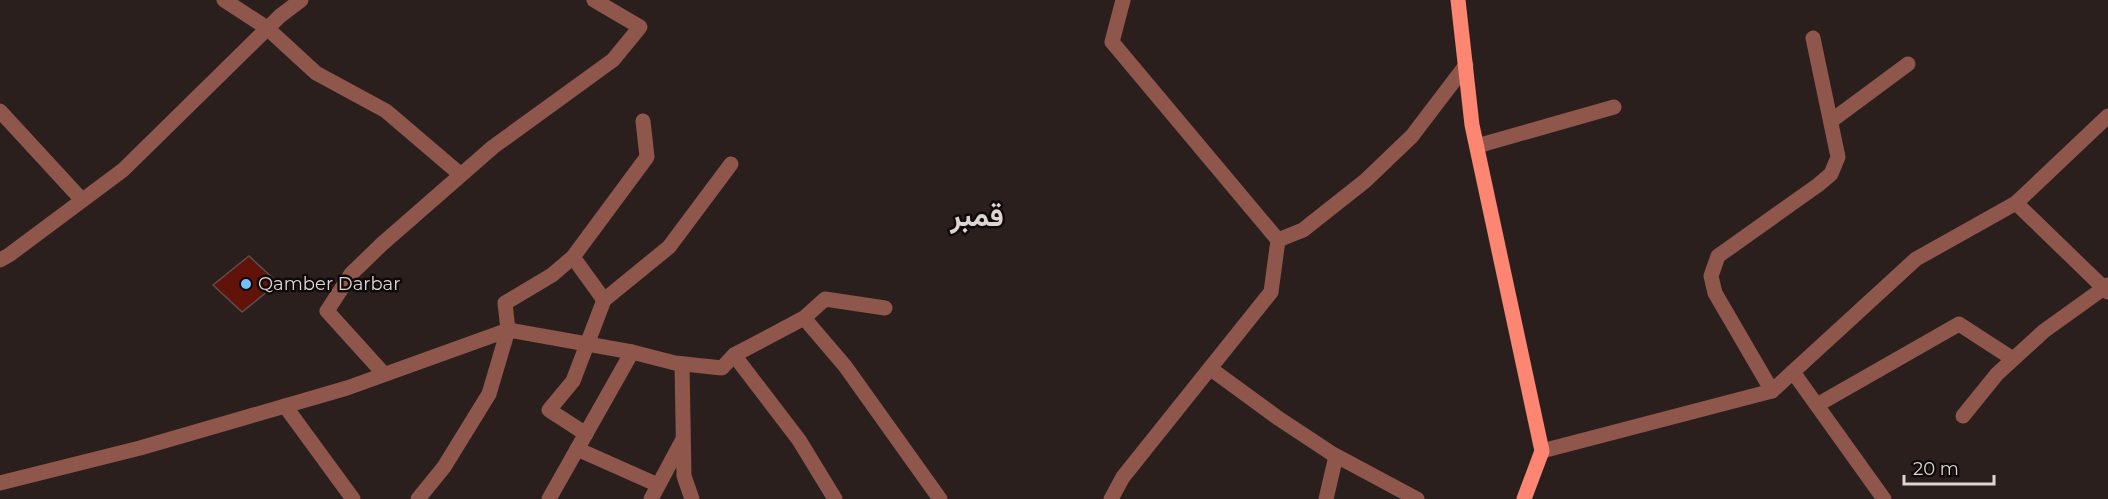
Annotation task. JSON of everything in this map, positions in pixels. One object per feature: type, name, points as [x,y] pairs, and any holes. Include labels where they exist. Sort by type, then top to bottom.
[{"type":"main road","points":[[1458,0],[1472,125],[1542,451],[1524,499]]},
{"type":"street","points":[[224,0],[267,28],[316,73],[386,111],[461,175]]},
{"type":"street","points":[[0,260],[123,170],[267,28],[301,0]]},
{"type":"street","points":[[384,374],[327,311],[351,274],[382,244],[493,147],[613,60],[640,27],[594,0]]},
{"type":"street","points":[[1111,499],[1123,477],[1271,292],[1278,240],[1112,42],[1123,0]]},
{"type":"street","points":[[1772,391],[1715,293],[1711,276],[1718,256],[1831,174],[1838,157],[1812,38]]},
{"type":"street","points":[[1831,121],[1908,64]]},
{"type":"street","points":[[1278,240],[1303,230],[1365,181],[1412,136],[1466,65]]},
{"type":"street","points":[[1477,146],[1614,107]]},
{"type":"street","points":[[0,111],[82,200]]},
{"type":"street","points":[[1542,451],[1772,391],[1916,259],[2016,202],[2108,116]]},
{"type":"street","points":[[418,499],[444,467],[489,394],[508,330],[505,303],[552,275],[573,257],[646,157],[644,121]]},
{"type":"street","points":[[586,434],[549,410],[573,381],[604,300],[669,247],[731,164]]},
{"type":"street","points":[[1963,416],[1997,374],[2044,331],[2107,289],[2016,202]]},
{"type":"street","points":[[573,257],[604,300]]},
{"type":"street","points":[[0,483],[140,448],[347,388],[508,330],[632,352],[682,364],[722,368],[734,355],[804,318],[825,299],[885,308]]},
{"type":"street","points":[[804,318],[845,366],[940,499]]},
{"type":"street","points":[[1817,405],[1959,324],[2013,359]]},
{"type":"street","points":[[549,499],[632,352]]},
{"type":"street","points":[[734,355],[799,440],[835,499]]},
{"type":"street","points":[[682,364],[684,476],[692,499]]},
{"type":"street","points":[[1211,369],[1278,418],[1336,456],[1417,499]]},
{"type":"street","points":[[1793,372],[1884,499]]},
{"type":"street","points":[[285,406],[350,498]]},
{"type":"street","points":[[577,449],[655,492],[684,438]]},
{"type":"street","points":[[1326,499],[1336,456]]},
{"type":"building","name":"Qamber Darbar","points":[[249,256],[278,283],[242,312],[213,285]]},
{"type":"place","name":"Qamber Darbar","points":[[246,284]]},
{"type":"district","name":"قمبر","points":[[977,216]]}]
